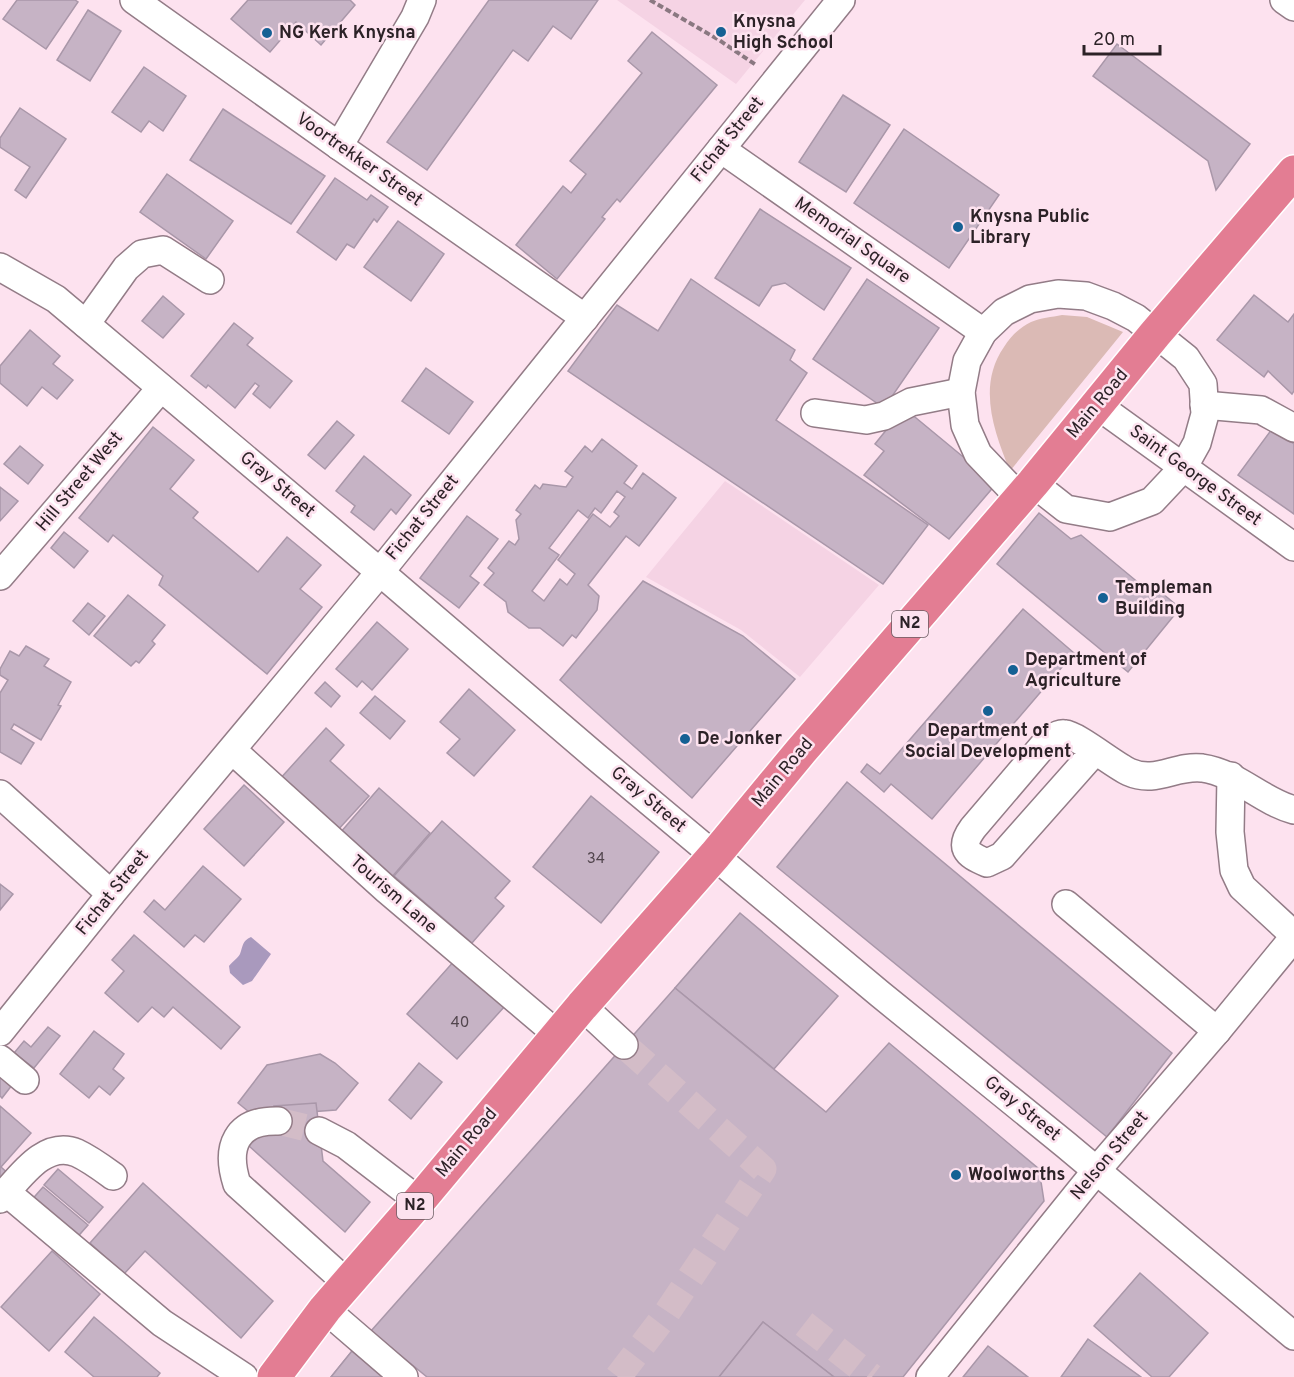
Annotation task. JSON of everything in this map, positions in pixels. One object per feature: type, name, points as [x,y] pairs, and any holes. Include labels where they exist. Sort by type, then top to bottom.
[{"type":"highway","name":"Main Road","points":[[274,1377],[347,1283],[419,1201],[582,1006],[715,855],[1294,172]]},
{"type":"street","name":"Voortrekker Street","points":[[134,0],[585,318]]},
{"type":"street","points":[[339,146],[415,17],[422,0]]},
{"type":"street","name":"Fichat Street","points":[[0,1032],[111,894],[380,572],[841,0]]},
{"type":"street","points":[[1284,0],[1294,7]]},
{"type":"street","name":"Memorial Square","points":[[721,149],[983,332]]},
{"type":"street","points":[[86,324],[126,268],[142,254],[164,250],[210,280]]},
{"type":"street","name":"Gray Street","points":[[0,267],[56,299],[595,756],[1294,1336]]},
{"type":"street","points":[[1058,294],[1086,296],[1136,318],[1186,358],[1203,384],[1205,414],[1197,443],[1183,468],[1152,501],[1110,517],[1066,509],[1026,490],[978,454],[965,424],[961,392],[967,361],[983,332],[1004,312],[1030,299],[1058,294]]},
{"type":"street","name":"Hill Street West","points":[[0,576],[161,388]]},
{"type":"street","points":[[815,413],[875,420],[911,402],[961,392]]},
{"type":"street","name":"Saint George Street","points":[[1097,405],[1294,547]]},
{"type":"street","points":[[1204,405],[1261,410],[1294,428]]},
{"type":"street","points":[[1095,751],[1002,856],[987,862],[977,858],[965,847],[966,837],[1048,740],[1065,734],[1071,735],[1139,776],[1151,777],[1200,768],[1231,776],[1294,810]]},
{"type":"street","name":"Tourism Lane","points":[[232,750],[387,890],[558,1035]]},
{"type":"street","points":[[1231,776],[1230,832],[1234,870],[1242,887],[1294,936]]},
{"type":"street","points":[[0,794],[111,894]]},
{"type":"street","points":[[1066,904],[1217,1031]]},
{"type":"street","name":"Nelson Street","points":[[930,1377],[1096,1171],[1217,1031],[1294,936]]},
{"type":"street","points":[[582,1006],[624,1045]]},
{"type":"street","points":[[0,1059],[25,1080]]},
{"type":"street","points":[[278,1121],[247,1126],[234,1142],[232,1170],[237,1184],[347,1283]]},
{"type":"street","points":[[319,1131],[346,1145],[419,1201]]},
{"type":"street","points":[[113,1176],[75,1152],[55,1151],[37,1159],[3,1196],[162,1323],[244,1377]]},
{"type":"street","points":[[325,1309],[404,1377]]},
{"type":"path","points":[[650,0],[719,40],[776,80]]},
{"type":"shaded area","name":"Knysna High School","points":[[617,0],[805,0],[736,84]]},
{"type":"shaded area","points":[[1062,315],[1087,317],[1123,332],[1010,471],[994,425],[991,409],[991,377],[996,362],[1009,339],[1023,327],[1031,322]]},
{"type":"shaded area","points":[[725,481],[879,585],[800,677],[741,630],[646,577]]},
{"type":"shaded area","points":[[251,937],[271,954],[252,981],[243,985],[230,973],[229,966],[239,956],[244,942]]},
{"type":"building","points":[[17,0],[75,0],[78,2],[46,49],[3,19]]},
{"type":"building","name":"NG Kerk Knysna","points":[[248,0],[350,0],[355,5],[321,45],[296,22],[270,52],[231,19]]},
{"type":"building","points":[[489,0],[598,0],[571,39],[553,26],[528,61],[513,50],[427,170],[387,142]]},
{"type":"building","points":[[88,10],[121,31],[90,81],[57,60]]},
{"type":"building","points":[[652,32],[717,85],[620,202],[617,199],[602,217],[605,219],[557,279],[516,245],[563,186],[571,193],[586,174],[570,161],[642,73],[628,61]]},
{"type":"building","points":[[1117,44],[1250,144],[1216,190],[1208,161],[1093,76]]},
{"type":"building","points":[[144,67],[186,96],[163,131],[149,121],[141,132],[112,112]]},
{"type":"building","points":[[843,95],[890,125],[846,192],[799,162]]},
{"type":"building","points":[[20,108],[66,139],[26,198],[15,190],[30,167],[0,147],[0,138]]},
{"type":"building","points":[[223,109],[325,176],[291,224],[190,160]]},
{"type":"building","points":[[904,129],[999,195],[949,268],[854,203]]},
{"type":"building","points":[[167,174],[233,221],[206,259],[140,212]]},
{"type":"building","points":[[335,178],[367,200],[371,195],[388,207],[377,222],[374,219],[354,248],[347,244],[336,260],[297,232]]},
{"type":"building","points":[[760,209],[851,268],[824,310],[785,283],[772,286],[759,306],[715,278]]},
{"type":"building","points":[[398,221],[444,254],[411,301],[364,267]]},
{"type":"building","points":[[691,279],[795,350],[790,360],[807,373],[776,420],[928,525],[883,584],[568,371],[617,305],[658,331]]},
{"type":"building","points":[[867,279],[939,328],[884,408],[813,359]]},
{"type":"building","points":[[1254,295],[1288,322],[1294,314],[1294,391],[1292,394],[1268,371],[1264,377],[1217,340]]},
{"type":"building","points":[[163,296],[184,314],[163,338],[142,321]]},
{"type":"building","points":[[234,323],[253,338],[247,345],[292,381],[270,408],[253,394],[259,386],[255,383],[235,408],[208,385],[206,388],[191,376]]},
{"type":"building","points":[[30,330],[60,356],[53,364],[73,380],[57,399],[42,387],[27,406],[0,383],[0,366]]},
{"type":"building","points":[[426,368],[473,402],[449,434],[402,401]]},
{"type":"building","points":[[904,408],[996,484],[949,539],[864,475],[884,451],[875,444]]},
{"type":"building","points":[[337,421],[354,435],[325,469],[308,455]]},
{"type":"building","points":[[153,427],[194,460],[170,489],[198,512],[193,518],[258,572],[287,537],[321,565],[300,589],[322,607],[267,674],[159,585],[163,576],[113,535],[108,542],[79,518]]},
{"type":"building","points":[[1272,429],[1294,444],[1294,514],[1238,475]]},
{"type":"building","points":[[602,439],[637,466],[624,483],[632,489],[643,473],[676,498],[639,546],[626,536],[588,585],[599,596],[597,610],[576,638],[572,635],[563,646],[540,628],[529,628],[508,612],[506,602],[484,585],[494,573],[488,568],[509,541],[515,545],[519,539],[516,520],[521,514],[516,510],[535,485],[540,489],[543,484],[566,487],[573,477],[565,471],[585,446],[592,452]],"holes":[[[617,491],[625,497],[614,512],[619,516],[610,527],[593,514],[558,560],[575,574],[567,585],[560,579],[544,601],[532,591],[559,555],[549,548],[578,510],[588,518],[595,508],[601,513]]]},
{"type":"building","points":[[20,446],[43,465],[28,484],[4,464]]},
{"type":"building","points":[[364,456],[411,495],[396,514],[391,509],[374,530],[351,512],[355,506],[336,491]]},
{"type":"building","points":[[0,487],[18,501],[0,521]]},
{"type":"building","name":"Templeman Building","points":[[1039,513],[1071,539],[1081,535],[1146,589],[1150,583],[1180,608],[1128,672],[997,564]]},
{"type":"building","points":[[467,516],[498,539],[470,576],[479,583],[459,608],[420,578]]},
{"type":"building","points":[[64,532],[88,551],[74,568],[51,548]]},
{"type":"building","name":"De Jonker","points":[[643,581],[743,636],[795,679],[692,798],[560,680]]},
{"type":"building","points":[[128,595],[165,625],[152,641],[155,644],[139,663],[136,661],[131,666],[94,636]]},
{"type":"building","points":[[88,603],[105,616],[89,635],[73,621]]},
{"type":"building","points":[[1023,609],[1074,653],[932,819],[891,784],[884,792],[861,772],[867,764],[880,774]]},
{"type":"building","points":[[377,622],[408,649],[372,690],[362,681],[357,687],[336,669]]},
{"type":"building","points":[[26,646],[49,659],[44,666],[71,682],[58,705],[61,706],[41,740],[14,724],[11,729],[34,743],[21,764],[0,752],[0,693],[8,680],[0,675],[0,669],[10,651],[19,656]]},
{"type":"building","points":[[325,682],[340,696],[331,707],[315,693]]},
{"type":"building","points":[[469,689],[515,730],[474,776],[447,753],[460,739],[440,722]]},
{"type":"building","points":[[375,696],[405,721],[390,739],[360,713]]},
{"type":"building","points":[[326,728],[344,745],[330,761],[369,796],[336,832],[279,780]]},
{"type":"building","points":[[847,782],[1172,1053],[1107,1137],[777,867]]},
{"type":"building","points":[[244,785],[284,822],[244,866],[204,829]]},
{"type":"building","points":[[379,788],[430,833],[391,878],[340,833]]},
{"type":"building","points":[[591,796],[659,852],[601,923],[533,867]]},
{"type":"building","points":[[442,821],[510,881],[495,898],[504,906],[472,943],[394,876]]},
{"type":"building","points":[[203,866],[241,899],[204,942],[195,935],[184,947],[144,912],[154,900],[165,910]]},
{"type":"building","points":[[0,884],[13,894],[0,910]]},
{"type":"building","points":[[740,913],[838,996],[774,1069],[675,988]]},
{"type":"building","points":[[134,935],[240,1027],[221,1049],[173,1007],[164,1017],[152,1007],[138,1022],[105,993],[124,971],[112,960]]},
{"type":"building","points":[[455,960],[505,1006],[457,1059],[407,1014]]},
{"type":"building","points":[[675,988],[826,1112],[889,1043],[1039,1169],[1044,1201],[903,1377],[834,1377],[763,1322],[719,1377],[427,1377],[371,1331]]},
{"type":"building","points":[[48,1027],[60,1036],[34,1068],[14,1053],[24,1041],[31,1047]]},
{"type":"building","points":[[94,1031],[124,1054],[113,1069],[124,1078],[110,1095],[99,1086],[89,1098],[60,1074]]},
{"type":"building","points":[[320,1054],[335,1063],[358,1083],[336,1110],[254,1116],[238,1103],[267,1065]]},
{"type":"building","points":[[419,1063],[442,1082],[411,1119],[389,1100]]},
{"type":"building","points":[[0,1069],[16,1080],[2,1098],[0,1096]]},
{"type":"building","points":[[316,1103],[323,1161],[370,1202],[345,1232],[249,1146],[272,1122],[279,1126],[274,1106]]},
{"type":"building","points":[[0,1106],[31,1133],[1,1167],[11,1176],[0,1189]]},
{"type":"building","points":[[58,1169],[103,1207],[89,1223],[44,1185]]},
{"type":"building","points":[[143,1183],[273,1301],[241,1338],[145,1251],[124,1274],[90,1243]]},
{"type":"building","points":[[43,1187],[88,1225],[74,1241],[29,1203]]},
{"type":"building","points":[[52,1251],[100,1294],[49,1351],[1,1307]]},
{"type":"building","points":[[1140,1273],[1208,1333],[1169,1377],[1152,1377],[1094,1326]]},
{"type":"building","points":[[94,1317],[160,1373],[157,1377],[94,1377],[65,1352]]},
{"type":"building","points":[[763,1322],[834,1377],[719,1377]]},
{"type":"building","points":[[1088,1339],[1141,1377],[1061,1377]]},
{"type":"building","points":[[988,1346],[1028,1377],[963,1377]]},
{"type":"building","points":[[352,1351],[383,1377],[331,1377]]},
{"type":"building","points":[[352,1351],[383,1377],[331,1377]]},
{"type":"tunnel","points":[[618,1377],[664,1317],[763,1169],[624,1045]]},
{"type":"tunnel","points":[[278,1121],[319,1131]]},
{"type":"tunnel","points":[[804,1324],[872,1377]]},
{"type":"place","name":"Knysna High School","points":[[721,32]]},
{"type":"place","name":"NG Kerk Knysna","points":[[267,33]]},
{"type":"place","name":"Knysna Public Library","points":[[958,227]]},
{"type":"place","name":"Templeman Building","points":[[1103,598]]},
{"type":"place","name":"Department of Agriculture","points":[[1013,670]]},
{"type":"place","name":"Department of Social Development","points":[[988,711]]},
{"type":"place","name":"De Jonker","points":[[685,739]]},
{"type":"place","name":"Woolworths","points":[[956,1175]]}]
